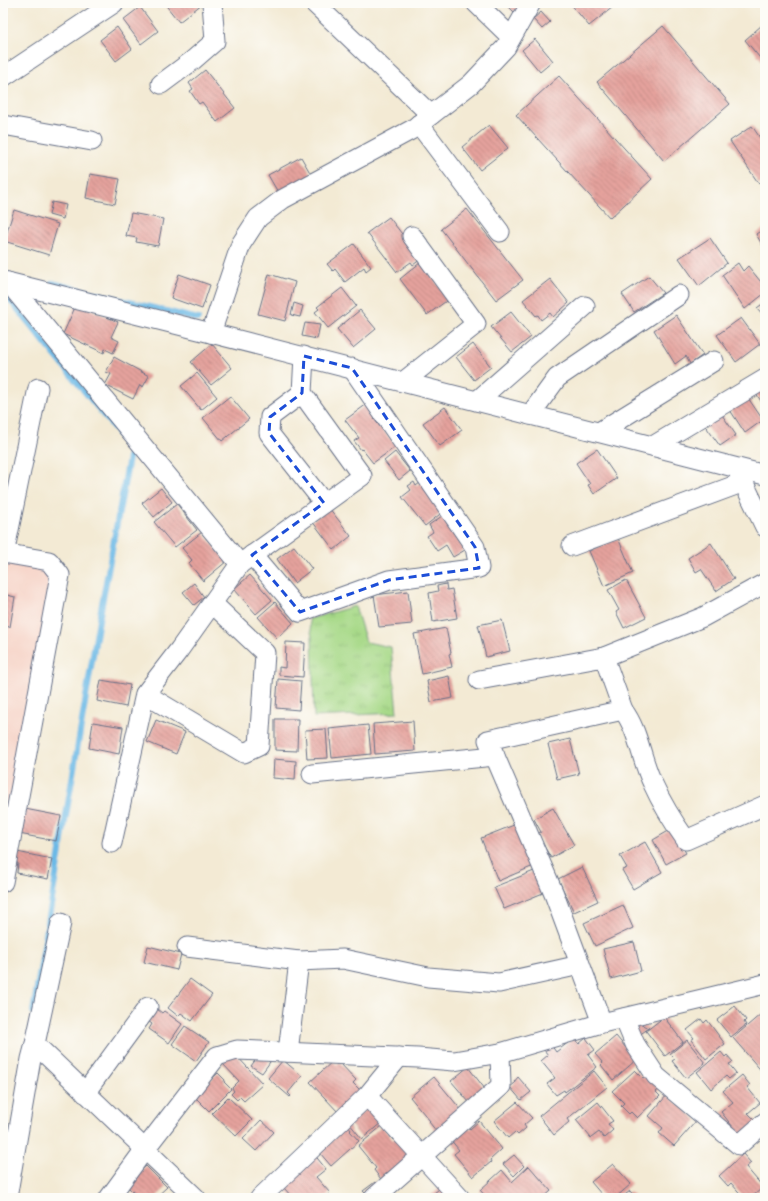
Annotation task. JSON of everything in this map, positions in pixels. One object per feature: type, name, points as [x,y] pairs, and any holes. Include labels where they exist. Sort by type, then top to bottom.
[{"type":"street","points":[[3,77],[114,3]]},
{"type":"street","points":[[161,84],[192,62],[215,41],[212,3]]},
{"type":"street","points":[[314,3],[425,120],[500,232]]},
{"type":"street","points":[[476,3],[511,38]]},
{"type":"street","points":[[212,333],[241,244],[258,218],[284,199],[425,120],[471,84],[506,47],[531,3]]},
{"type":"street","points":[[3,125],[92,141]]},
{"type":"street","points":[[403,382],[476,324],[412,236]]},
{"type":"street","points":[[6,282],[352,368],[753,472]]},
{"type":"street","points":[[6,282],[246,560],[300,612],[389,580],[479,568],[475,547],[352,368]]},
{"type":"street","points":[[530,415],[557,378],[679,295]]},
{"type":"street","points":[[477,401],[585,306]]},
{"type":"street","points":[[112,843],[145,694],[212,603],[246,560],[362,476],[302,393],[304,356]]},
{"type":"street","points":[[599,432],[714,361]]},
{"type":"street","points":[[653,446],[765,379]]},
{"type":"street","points":[[3,882],[60,575],[49,561],[4,553],[38,388]]},
{"type":"street","points":[[302,393],[270,417],[269,433],[324,503]]},
{"type":"street","points":[[753,472],[765,527]]},
{"type":"street","points":[[572,546],[753,472]]},
{"type":"street","points":[[479,680],[604,657],[703,618],[765,583]]},
{"type":"street","points":[[145,694],[244,753],[259,746],[265,653],[212,603]]},
{"type":"street","points":[[604,657],[623,710],[630,720],[652,784],[686,840],[765,805]]},
{"type":"street","points":[[602,1023],[554,894],[488,740],[623,710]]},
{"type":"street","points":[[312,774],[495,756]]},
{"type":"street","points":[[7,1198],[33,1052],[61,923]]},
{"type":"street","points":[[187,947],[299,961],[343,959],[428,977],[498,983],[580,965]]},
{"type":"street","points":[[288,1052],[299,961]]},
{"type":"street","points":[[109,1198],[217,1056],[237,1050],[399,1057],[454,1061],[500,1053],[602,1023],[765,984]]},
{"type":"street","points":[[85,1093],[148,1007]]},
{"type":"street","points":[[624,1018],[635,1044],[656,1076],[739,1145],[765,1122]]},
{"type":"street","points":[[33,1052],[85,1093],[141,1154],[196,1198]]},
{"type":"street","points":[[374,1198],[501,1086],[500,1053]]},
{"type":"street","points":[[260,1198],[367,1096],[399,1057]]},
{"type":"street","points":[[367,1096],[460,1198]]},
{"type":"highlighted area","points":[[304,356],[352,368],[475,547],[479,568],[389,580],[300,612],[252,555],[324,503],[269,433],[270,417],[302,393]]},
{"type":"shaded area","points":[[3,561],[47,569],[53,577],[3,845]]},
{"type":"green space","points":[[355,606],[366,642],[391,647],[397,713],[314,717],[312,637],[309,619]]},
{"type":"building","points":[[164,3],[202,3],[202,4],[179,22]]},
{"type":"building","points":[[505,3],[523,3],[514,12]]},
{"type":"building","points":[[570,3],[618,3],[589,26]]},
{"type":"building","points":[[140,7],[158,31],[141,44],[123,20]]},
{"type":"building","points":[[541,12],[550,22],[542,29],[533,19]]},
{"type":"building","points":[[762,25],[765,28],[765,64],[745,40]]},
{"type":"building","points":[[663,26],[730,104],[664,161],[597,82]]},
{"type":"building","points":[[117,27],[132,49],[116,61],[100,40]]},
{"type":"building","points":[[535,39],[553,61],[540,72],[522,50]]},
{"type":"building","points":[[205,70],[235,108],[217,122],[202,102],[199,104],[190,91],[193,89],[189,83]]},
{"type":"building","points":[[559,76],[652,179],[610,218],[516,115]]},
{"type":"building","points":[[489,125],[508,148],[480,170],[462,147]]},
{"type":"building","points":[[752,126],[765,145],[765,180],[759,184],[730,141]]},
{"type":"building","points":[[301,157],[312,176],[279,194],[268,175]]},
{"type":"building","points":[[90,174],[120,179],[115,204],[86,198]]},
{"type":"building","points":[[52,202],[66,205],[63,219],[49,215]]},
{"type":"building","points":[[467,209],[523,280],[496,300],[441,229]]},
{"type":"building","points":[[14,210],[58,224],[49,255],[4,241]]},
{"type":"building","points":[[131,213],[163,219],[158,246],[136,242],[137,238],[126,236]]},
{"type":"building","points":[[389,217],[421,259],[413,265],[411,262],[397,272],[367,233]]},
{"type":"building","points":[[765,228],[765,250],[756,234]]},
{"type":"building","points":[[710,238],[727,263],[699,286],[679,258]]},
{"type":"building","points":[[354,244],[371,267],[366,271],[364,267],[345,282],[335,269],[333,271],[327,264]]},
{"type":"building","points":[[421,262],[449,299],[427,315],[400,279]]},
{"type":"building","points":[[738,263],[743,271],[748,266],[765,287],[765,293],[745,309],[722,275]]},
{"type":"building","points":[[179,274],[210,285],[202,309],[171,298]]},
{"type":"building","points":[[269,274],[295,282],[285,321],[258,314]]},
{"type":"building","points":[[649,276],[663,293],[634,312],[622,294]]},
{"type":"building","points":[[550,279],[569,303],[553,317],[550,313],[541,320],[523,300]]},
{"type":"building","points":[[342,288],[356,306],[328,328],[315,312],[319,309],[317,307]]},
{"type":"building","points":[[765,302],[765,317],[757,308]]},
{"type":"building","points":[[77,303],[118,322],[111,337],[119,341],[113,353],[105,349],[104,353],[63,334]]},
{"type":"building","points":[[294,303],[303,306],[300,317],[291,315]]},
{"type":"building","points":[[360,310],[376,329],[353,348],[337,329]]},
{"type":"building","points":[[511,312],[531,337],[512,352],[491,327]]},
{"type":"building","points":[[676,315],[703,355],[690,364],[686,356],[675,364],[654,330]]},
{"type":"building","points":[[741,318],[760,344],[736,362],[717,335]]},
{"type":"building","points":[[305,323],[320,325],[317,339],[302,336]]},
{"type":"building","points":[[212,344],[232,368],[211,385],[191,362]]},
{"type":"building","points":[[473,344],[491,367],[474,380],[456,357]]},
{"type":"building","points":[[114,357],[149,376],[143,387],[140,385],[133,399],[105,385],[111,374],[106,372]]},
{"type":"building","points":[[197,373],[217,397],[201,410],[181,386]]},
{"type":"building","points":[[765,385],[765,407],[755,392]]},
{"type":"building","points":[[746,395],[763,420],[745,433],[728,407]]},
{"type":"building","points":[[230,396],[249,419],[222,441],[203,418]]},
{"type":"building","points":[[367,404],[377,417],[374,419],[389,438],[398,445],[373,463],[354,441],[359,438],[345,420]]},
{"type":"building","points":[[445,407],[462,430],[440,446],[423,423]]},
{"type":"building","points":[[720,412],[736,435],[720,446],[704,424]]},
{"type":"building","points":[[597,449],[617,478],[594,494],[588,485],[590,484],[576,463]]},
{"type":"building","points":[[395,452],[410,471],[399,480],[384,461]]},
{"type":"building","points":[[414,482],[416,486],[421,482],[444,511],[425,526],[402,497],[411,490],[408,486]]},
{"type":"building","points":[[161,488],[172,502],[154,517],[142,503]]},
{"type":"building","points":[[177,504],[197,530],[175,547],[154,522]]},
{"type":"building","points":[[329,508],[351,536],[334,550],[312,521]]},
{"type":"building","points":[[442,516],[465,550],[453,557],[446,545],[437,551],[427,536],[433,532],[429,525]]},
{"type":"building","points":[[202,532],[227,561],[203,581],[189,563],[192,560],[182,548]]},
{"type":"building","points":[[618,538],[633,573],[604,586],[589,551]]},
{"type":"building","points":[[711,543],[734,579],[716,591],[701,569],[696,572],[688,558]]},
{"type":"building","points":[[294,546],[312,569],[294,583],[277,559]]},
{"type":"building","points":[[250,575],[272,600],[256,614],[234,589]]},
{"type":"building","points":[[626,580],[646,617],[624,628],[616,612],[619,610],[608,590]]},
{"type":"building","points":[[194,583],[204,597],[194,605],[183,592]]},
{"type":"building","points":[[446,584],[447,590],[452,589],[457,618],[433,622],[429,593],[438,591],[437,586]]},
{"type":"building","points":[[408,591],[412,624],[379,627],[374,595]]},
{"type":"building","points":[[3,594],[15,597],[10,627],[3,626]]},
{"type":"building","points":[[275,602],[293,623],[277,638],[258,617]]},
{"type":"building","points":[[502,620],[510,651],[486,657],[478,625]]},
{"type":"building","points":[[446,628],[452,667],[422,674],[414,634]]},
{"type":"building","points":[[286,642],[305,643],[303,677],[279,675],[279,667],[285,668]]},
{"type":"building","points":[[449,676],[453,698],[431,702],[427,681]]},
{"type":"building","points":[[278,679],[301,681],[299,710],[276,708]]},
{"type":"building","points":[[101,680],[130,685],[126,707],[97,701]]},
{"type":"building","points":[[275,719],[298,719],[297,751],[275,750]]},
{"type":"building","points":[[156,720],[185,732],[176,754],[147,742]]},
{"type":"building","points":[[413,721],[415,751],[375,754],[373,724]]},
{"type":"building","points":[[93,722],[123,727],[119,754],[89,748]]},
{"type":"building","points":[[368,725],[371,754],[332,758],[329,729]]},
{"type":"building","points":[[326,729],[328,758],[307,759],[305,730]]},
{"type":"building","points":[[570,739],[579,774],[557,779],[548,744]]},
{"type":"building","points":[[274,759],[296,761],[295,780],[273,778]]},
{"type":"building","points":[[553,808],[574,845],[551,858],[537,834],[541,832],[534,819]]},
{"type":"building","points":[[25,809],[61,816],[56,841],[19,834]]},
{"type":"building","points":[[519,823],[536,865],[498,881],[481,838]]},
{"type":"building","points":[[672,829],[686,853],[666,864],[653,840]]},
{"type":"building","points":[[645,842],[662,872],[633,889],[622,870],[627,868],[620,856]]},
{"type":"building","points":[[17,852],[52,859],[48,879],[17,873],[18,863],[15,863]]},
{"type":"building","points":[[582,867],[598,901],[574,912],[558,879]]},
{"type":"building","points":[[534,871],[543,893],[504,909],[494,887]]},
{"type":"building","points":[[623,905],[633,928],[595,946],[584,923]]},
{"type":"building","points":[[634,942],[641,971],[611,979],[603,949]]},
{"type":"building","points":[[148,946],[181,954],[177,970],[144,962]]},
{"type":"building","points":[[190,979],[212,995],[192,1021],[181,1013],[178,1016],[168,1008]]},
{"type":"building","points":[[735,1006],[746,1020],[744,1022],[746,1025],[731,1037],[717,1020]]},
{"type":"building","points":[[157,1009],[162,1013],[164,1011],[182,1024],[169,1043],[149,1029],[152,1024],[148,1021]]},
{"type":"building","points":[[761,1014],[765,1019],[765,1075],[733,1038]]},
{"type":"building","points":[[664,1017],[683,1042],[665,1056],[646,1031]]},
{"type":"building","points":[[701,1019],[704,1023],[707,1020],[725,1044],[706,1059],[691,1040],[694,1038],[687,1030]]},
{"type":"building","points":[[640,1023],[649,1028],[635,1038],[631,1030]]},
{"type":"building","points":[[185,1026],[209,1042],[196,1061],[172,1044]]},
{"type":"building","points":[[616,1036],[636,1060],[613,1080],[601,1065],[603,1063],[595,1054]]},
{"type":"building","points":[[574,1038],[579,1044],[586,1038],[595,1050],[588,1055],[597,1067],[565,1092],[564,1090],[556,1095],[547,1084],[555,1078],[541,1061],[548,1055],[544,1050],[551,1045],[556,1052]]},
{"type":"building","points":[[687,1040],[705,1063],[686,1078],[672,1061],[675,1059],[670,1054]]},
{"type":"building","points":[[233,1052],[263,1084],[244,1101],[240,1097],[237,1100],[231,1094],[234,1091],[232,1088],[239,1081],[222,1063]]},
{"type":"building","points":[[721,1052],[725,1057],[727,1055],[733,1062],[729,1064],[736,1073],[729,1079],[726,1076],[711,1089],[697,1072]]},
{"type":"building","points":[[260,1054],[270,1062],[262,1073],[251,1066]]},
{"type":"building","points":[[283,1060],[302,1076],[288,1093],[291,1096],[290,1097],[268,1078]]},
{"type":"building","points":[[333,1061],[337,1065],[339,1062],[356,1080],[353,1083],[362,1092],[339,1113],[310,1082]]},
{"type":"building","points":[[468,1067],[485,1089],[469,1102],[451,1081]]},
{"type":"building","points":[[635,1070],[643,1078],[649,1073],[662,1087],[656,1092],[660,1096],[637,1118],[631,1112],[629,1114],[621,1106],[624,1103],[612,1091]]},
{"type":"building","points":[[594,1071],[607,1087],[567,1119],[569,1122],[554,1135],[539,1116]]},
{"type":"building","points":[[218,1073],[231,1089],[209,1111],[194,1096]]},
{"type":"building","points":[[742,1075],[750,1085],[747,1087],[760,1103],[748,1113],[758,1123],[741,1137],[721,1112],[733,1102],[723,1091]]},
{"type":"building","points":[[434,1077],[462,1111],[437,1132],[410,1097]]},
{"type":"building","points":[[518,1077],[531,1092],[521,1100],[510,1087],[515,1083],[514,1082]]},
{"type":"building","points":[[667,1095],[697,1120],[674,1146],[659,1133],[663,1128],[649,1116]]},
{"type":"building","points":[[228,1097],[252,1120],[236,1136],[212,1113]]},
{"type":"building","points":[[517,1102],[532,1118],[524,1125],[526,1128],[518,1135],[515,1132],[508,1138],[494,1121]]},
{"type":"building","points":[[598,1102],[613,1121],[608,1124],[613,1130],[604,1138],[599,1132],[591,1138],[576,1120]]},
{"type":"building","points":[[368,1107],[382,1122],[362,1139],[349,1123]]},
{"type":"building","points":[[261,1120],[274,1132],[256,1151],[243,1139]]},
{"type":"building","points":[[479,1121],[502,1149],[490,1160],[491,1162],[473,1177],[454,1154],[459,1150],[450,1139],[466,1125],[470,1129]]},
{"type":"building","points":[[347,1125],[359,1141],[331,1166],[320,1153]]},
{"type":"building","points":[[382,1126],[393,1140],[397,1137],[414,1158],[384,1183],[374,1170],[376,1168],[358,1146]]},
{"type":"building","points":[[313,1153],[326,1169],[316,1177],[330,1193],[324,1198],[293,1198],[283,1187],[305,1168],[301,1163]]},
{"type":"building","points":[[743,1154],[751,1163],[746,1167],[763,1187],[751,1198],[744,1198],[731,1183],[728,1186],[719,1176]]},
{"type":"building","points":[[514,1155],[524,1166],[514,1176],[503,1164]]},
{"type":"building","points":[[613,1164],[631,1184],[615,1198],[598,1198],[602,1195],[591,1182]]},
{"type":"building","points":[[146,1166],[167,1187],[155,1198],[139,1198],[126,1185]]},
{"type":"building","points":[[529,1166],[551,1191],[543,1198],[487,1198],[480,1190],[502,1170],[512,1182]]},
{"type":"building","points":[[375,1182],[380,1189],[369,1197],[363,1191]]},
{"type":"building","points":[[444,1185],[455,1198],[428,1198]]},
{"type":"building","points":[[630,1191],[636,1198],[621,1198]]},
{"type":"waterway","points":[[52,283],[198,319]]},
{"type":"waterway","points":[[3,291],[129,448],[129,458],[97,631],[33,1012]]}]
